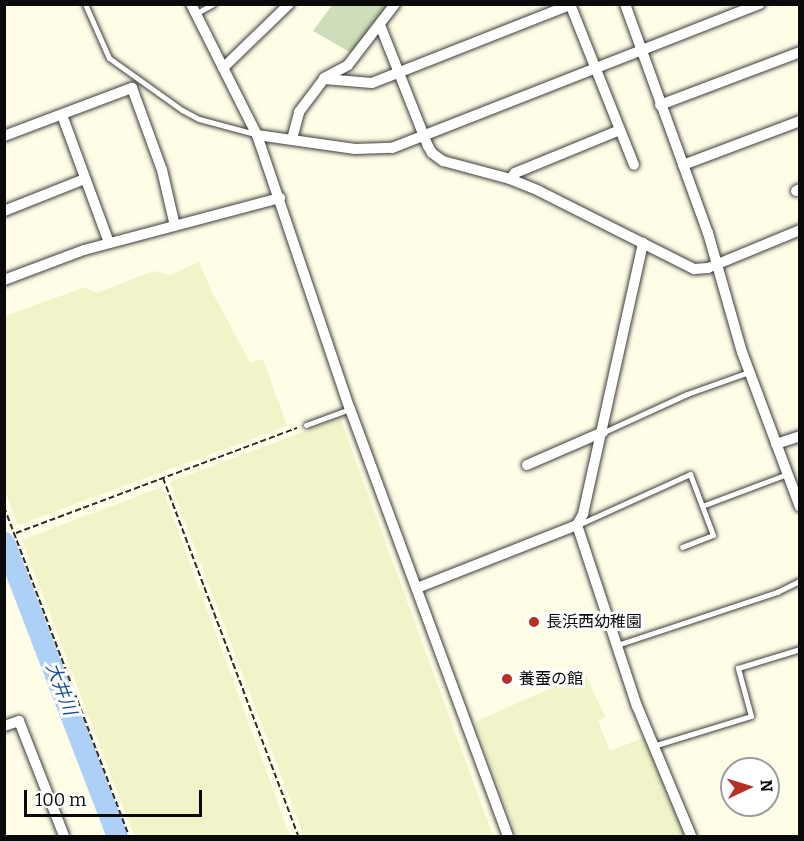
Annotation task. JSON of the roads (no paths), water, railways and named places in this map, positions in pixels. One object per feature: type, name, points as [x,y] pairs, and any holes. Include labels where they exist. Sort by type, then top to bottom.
[{"type":"street","points":[[223,68],[289,4]]},
{"type":"street","points":[[291,139],[299,112],[324,79],[348,65],[395,4]]},
{"type":"street","points":[[625,4],[718,264],[749,372],[800,507]]},
{"type":"street","points":[[257,135],[371,150],[392,148],[760,4]]},
{"type":"street","points":[[324,79],[372,82],[570,5],[634,165]]},
{"type":"street","points":[[193,9],[257,135],[350,409],[508,837]]},
{"type":"street","points":[[380,25],[424,137],[432,153],[443,161],[510,179],[565,203],[694,269],[718,264],[800,230]]},
{"type":"street","points":[[660,105],[800,52]]},
{"type":"street","points":[[4,136],[62,115],[135,83],[162,170],[175,226]]},
{"type":"street","points":[[62,115],[109,243]]},
{"type":"street","points":[[683,165],[800,121]]},
{"type":"street","points":[[510,179],[515,173],[620,130]]},
{"type":"street","points":[[4,211],[85,179]]},
{"type":"street","points":[[4,280],[84,250],[280,198]]},
{"type":"street","points":[[417,588],[577,525],[584,514],[643,243]]},
{"type":"street","points":[[527,465],[603,432]]},
{"type":"street","points":[[776,444],[800,436]]},
{"type":"street","points":[[577,525],[653,746],[691,837]]},
{"type":"street","points":[[4,726],[19,721],[64,837]]},
{"type":"lane","points":[[85,4],[109,58],[135,83],[199,119],[257,135]]},
{"type":"lane","points":[[193,9],[213,4]]},
{"type":"lane","points":[[603,432],[687,394],[749,372]]},
{"type":"lane","points":[[306,425],[350,409]]},
{"type":"lane","points":[[577,525],[690,474],[713,535],[682,547]]},
{"type":"lane","points":[[702,506],[787,474]]},
{"type":"lane","points":[[617,645],[777,592],[800,581]]},
{"type":"lane","points":[[653,746],[751,716],[738,668],[800,649]]},
{"type":"waterway","name":"大井川","points":[[4,542],[117,836]]},
{"type":"place","name":"長浜西幼稚園","points":[[534,622]]},
{"type":"place","name":"養蚕の館","points":[[507,679]]}]
